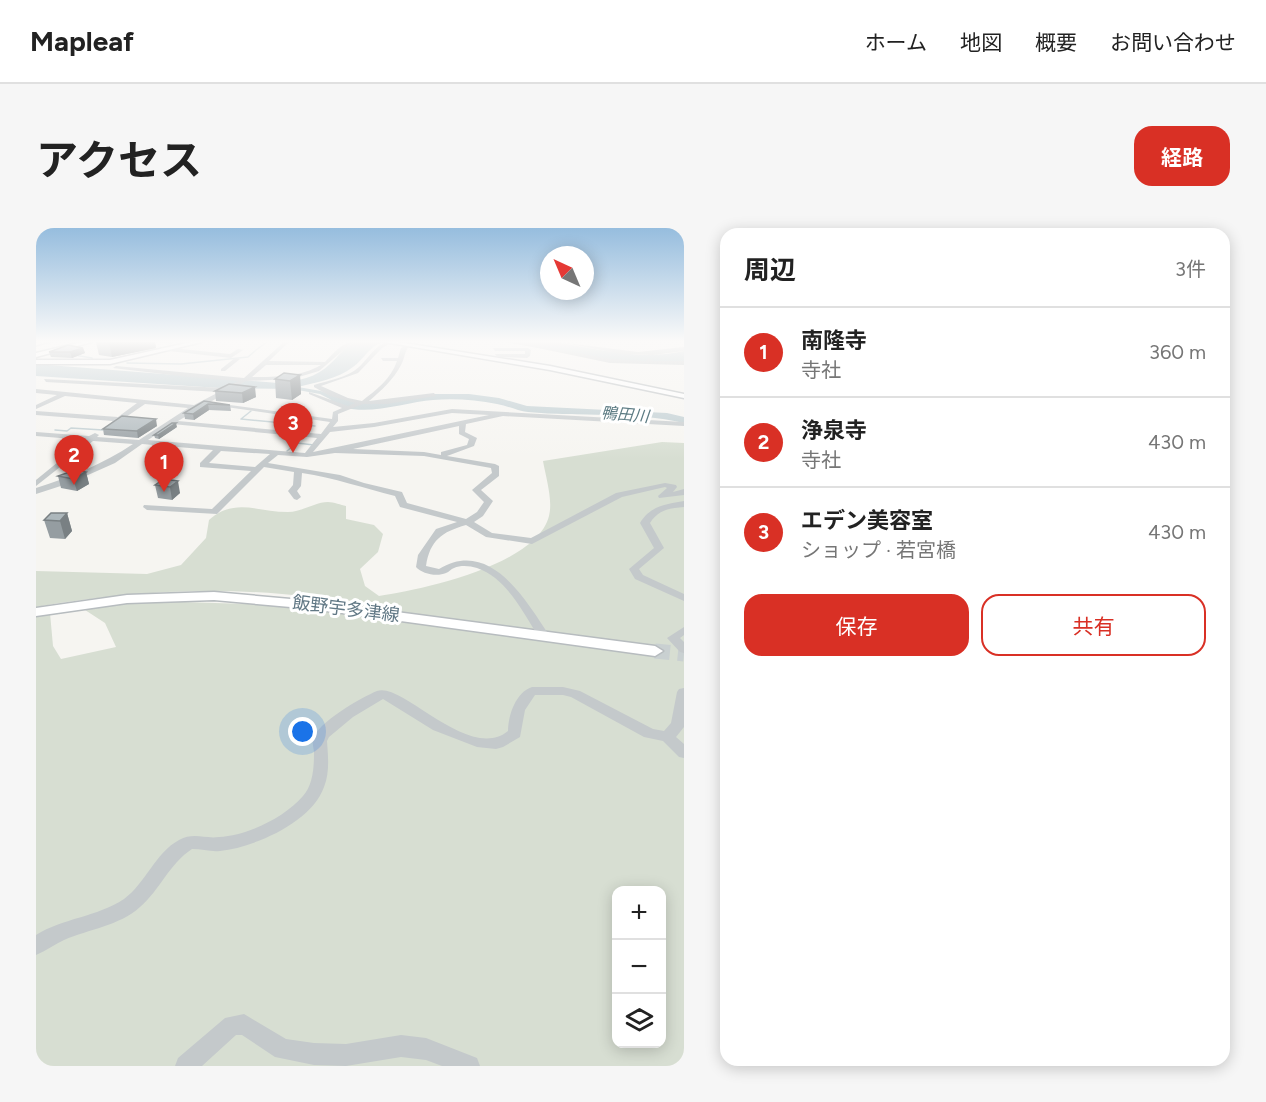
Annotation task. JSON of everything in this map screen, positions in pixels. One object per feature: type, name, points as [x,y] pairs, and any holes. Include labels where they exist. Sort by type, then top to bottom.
[{"type":"main road","points":[[619,381],[684,396]]},
{"type":"main road","name":"飯野宇多津線","points":[[36,612],[128,599],[214,596],[313,604],[655,651]]},
{"type":"street","points":[[36,407],[89,381]]},
{"type":"street","points":[[91,381],[228,390]]},
{"type":"street","points":[[36,491],[102,466],[199,405],[243,381]]},
{"type":"street","points":[[330,381],[316,386],[342,399],[359,404],[379,404],[434,395]]},
{"type":"street","points":[[307,455],[335,421],[335,413],[359,404],[372,396],[388,381]]},
{"type":"street","points":[[80,397],[110,382]]},
{"type":"street","points":[[320,389],[311,393],[346,408],[384,409],[426,401]]},
{"type":"street","points":[[37,392],[199,405],[335,421]]},
{"type":"street","points":[[36,484],[92,438],[143,402]]},
{"type":"street","points":[[328,430],[374,425],[452,411],[682,421]]},
{"type":"street","points":[[36,413],[130,419]]},
{"type":"street","points":[[36,434],[307,455],[335,451],[503,414]]},
{"type":"street","points":[[160,421],[322,436]]},
{"type":"street","points":[[440,455],[470,446],[473,438],[460,433],[463,423]]},
{"type":"street","points":[[218,449],[203,465],[259,467],[340,477],[361,485],[399,494],[403,505],[468,522],[489,535],[532,541],[540,539],[596,505],[619,495],[665,485],[673,487],[662,496],[684,492]]},
{"type":"street","points":[[335,451],[440,455],[495,466],[496,474],[476,490],[489,501],[487,507],[468,522],[439,531],[423,555],[421,567],[424,570],[440,572],[449,566],[477,564],[489,570],[514,590],[543,635]]},
{"type":"street","points":[[147,507],[214,512],[275,454]]},
{"type":"street","points":[[297,498],[292,491],[297,486],[298,471]]},
{"type":"street","points":[[684,497],[649,514],[645,523],[659,548],[653,555],[641,560],[634,568],[639,577],[684,598]]},
{"type":"street","points":[[658,508],[684,504]]},
{"type":"street","points":[[684,630],[673,638],[684,650]]},
{"type":"street","points":[[36,946],[49,936],[123,910],[141,897],[174,853],[185,844],[197,840],[209,845],[221,845],[259,834],[279,824],[306,804],[316,790],[320,778],[319,741],[325,730],[382,694],[392,697],[431,723],[476,742],[491,744],[504,742],[515,733],[514,726],[523,699],[532,691],[545,689],[575,694],[649,733],[667,737],[684,753]]},
{"type":"street","points":[[667,737],[678,725],[684,692]]},
{"type":"street","points":[[186,1066],[232,1025],[244,1024],[283,1049],[314,1054],[346,1055],[401,1046],[426,1049],[469,1066]]},
{"type":"shaded area","points":[[114,381],[254,381],[278,383],[322,381],[298,387],[321,391],[352,403],[343,406],[320,394],[292,389],[219,388]]},
{"type":"shaded area","points":[[662,442],[684,443],[684,1066],[36,1066],[36,616],[50,613],[53,646],[61,659],[116,647],[105,623],[82,608],[149,601],[317,606],[346,601],[251,592],[189,591],[97,598],[36,607],[36,571],[147,574],[181,565],[206,538],[209,520],[228,509],[247,507],[288,512],[328,502],[346,506],[346,519],[374,525],[383,534],[378,552],[360,569],[365,586],[379,596],[422,588],[475,572],[523,548],[540,533],[549,516],[549,489],[543,461]]},
{"type":"building","points":[[229,384],[255,387],[242,393],[215,391]]},
{"type":"building","points":[[204,401],[230,405],[208,404],[193,414],[184,413]]},
{"type":"building","points":[[122,416],[156,419],[137,431],[103,429]]},
{"type":"building","points":[[172,423],[176,423],[158,435],[154,435]]},
{"type":"building","points":[[75,470],[86,472],[73,479],[58,476]]},
{"type":"building","points":[[164,479],[178,481],[170,487],[155,485]]},
{"type":"building","points":[[51,513],[67,513],[60,521],[44,520]]},
{"type":"waterway","name":"鴨田川","points":[[335,400],[346,404],[372,407],[432,397],[469,397],[499,401],[527,409],[601,411],[667,416],[684,420]]},
{"type":"waterway","points":[[251,411],[241,419],[315,426]]},
{"type":"waterway","points":[[55,430],[67,431],[71,428],[103,430]]},
{"type":"waterway","points":[[287,451],[297,443],[314,445]]},
{"type":"tunnel","points":[[655,651],[684,654]]},
{"type":"place","name":"エデン美容室","points":[[293,453]]},
{"type":"place","name":"浄泉寺","points":[[74,485]]},
{"type":"place","name":"南隆寺","points":[[164,492]]}]
